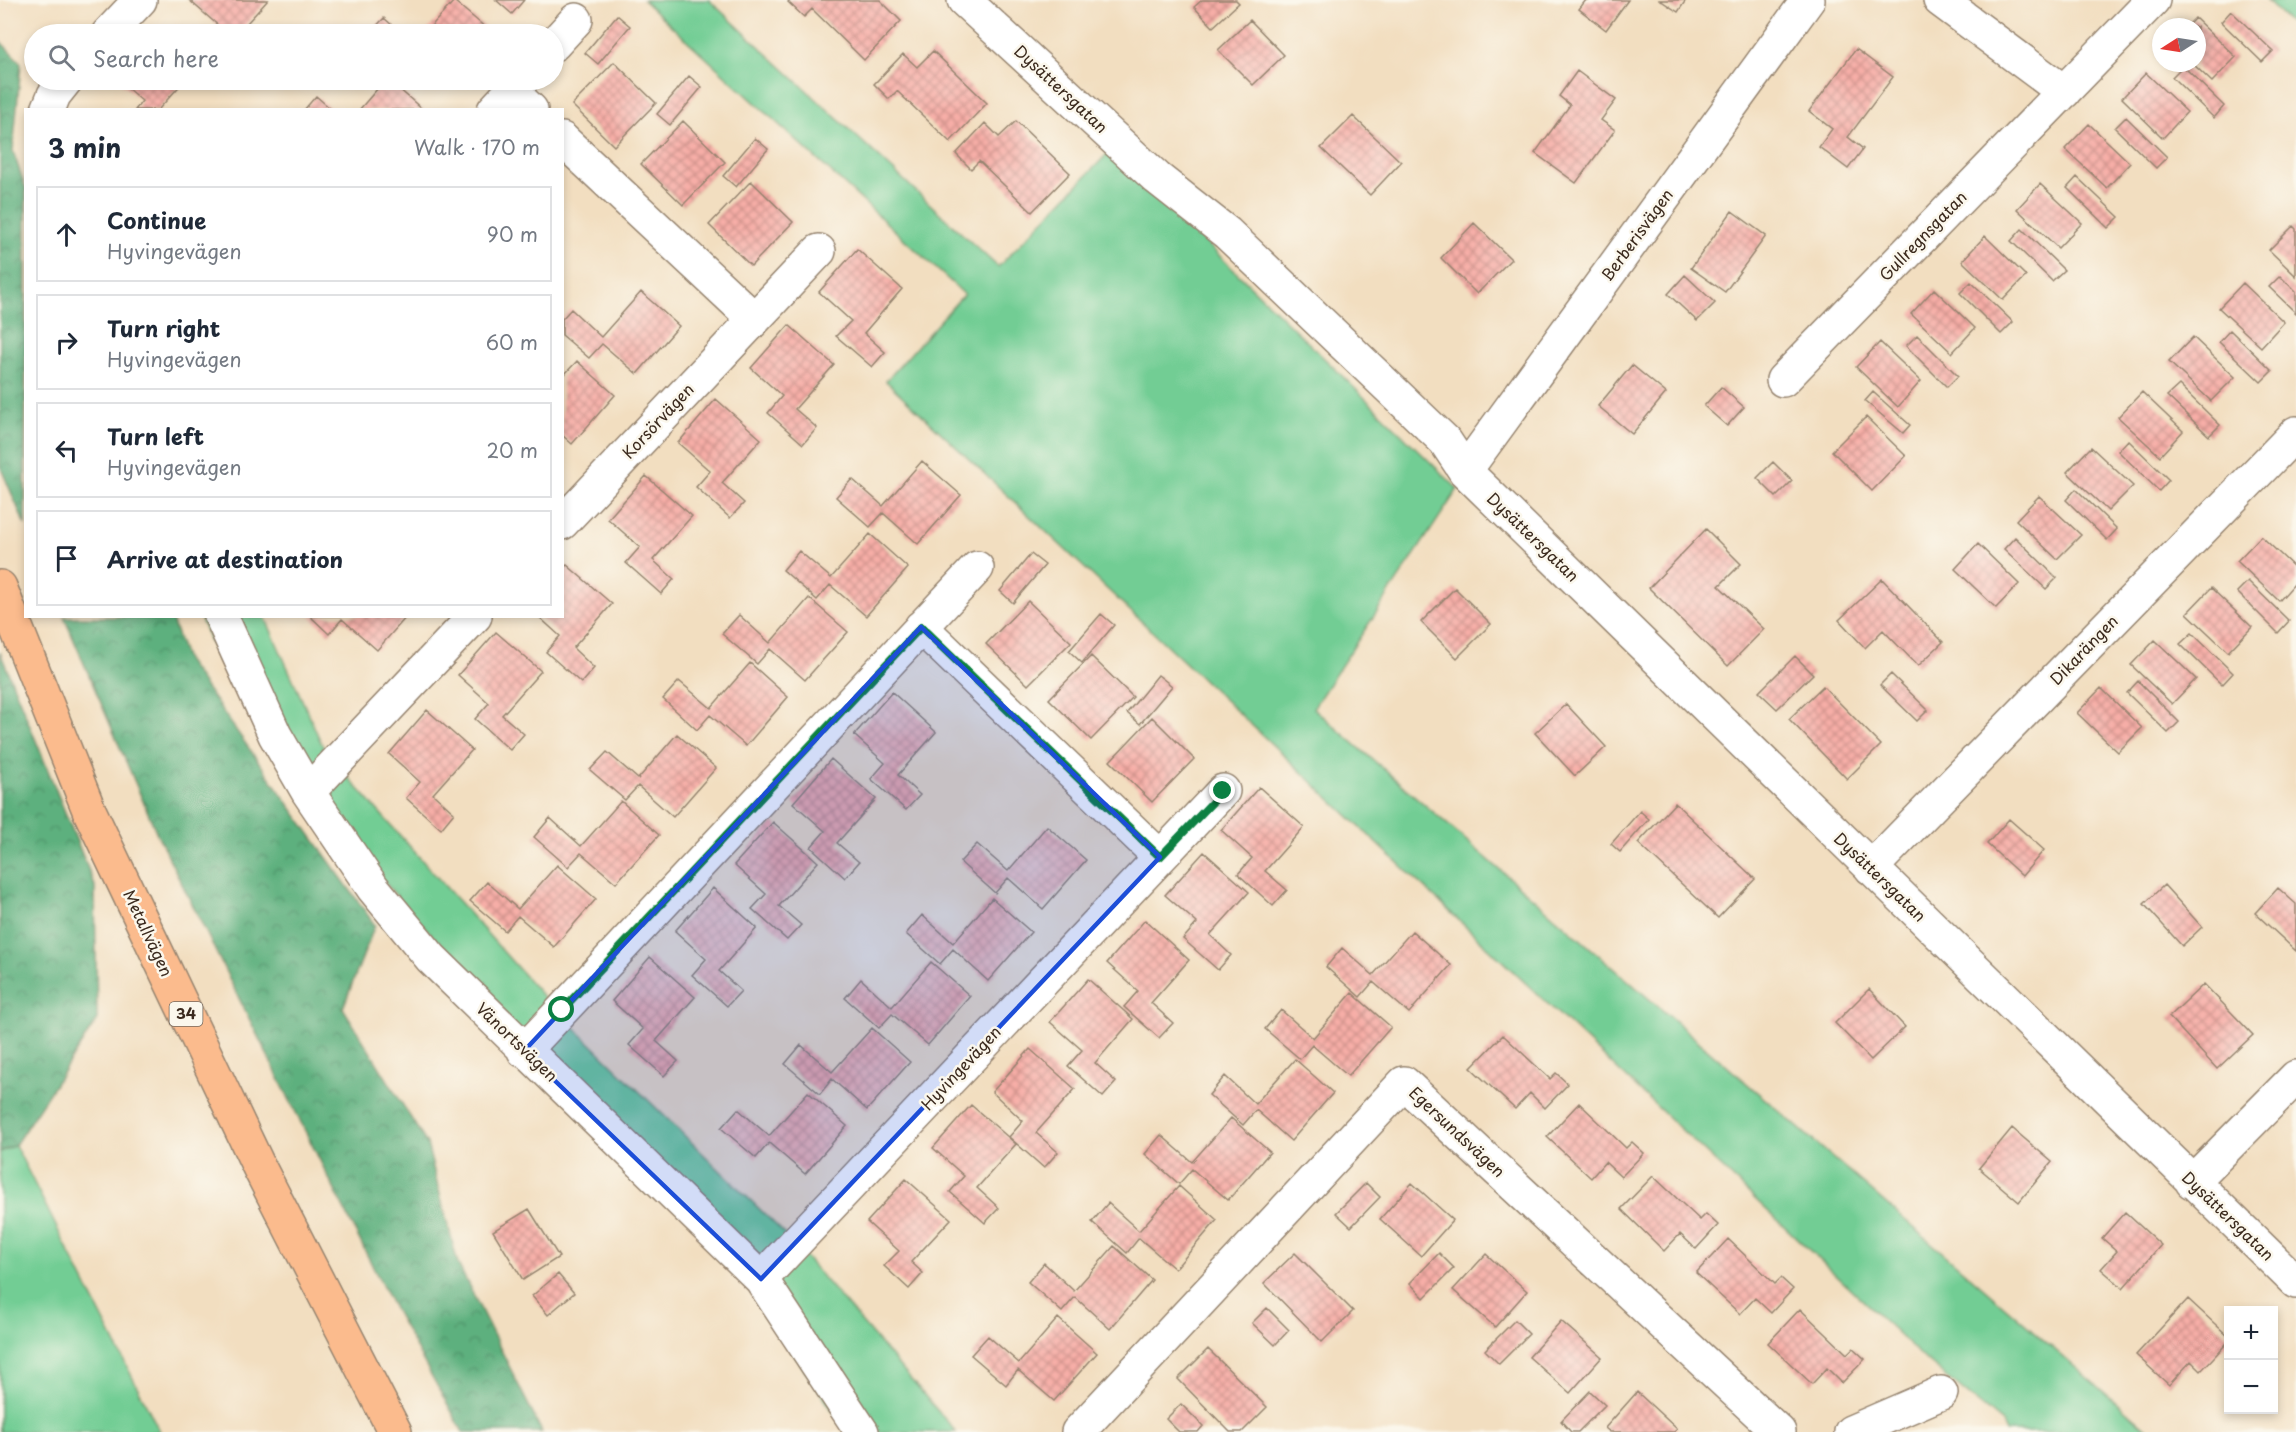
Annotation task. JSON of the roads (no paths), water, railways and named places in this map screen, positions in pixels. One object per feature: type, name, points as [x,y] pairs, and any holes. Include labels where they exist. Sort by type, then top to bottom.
[{"type":"main road","name":"Metallvägen","points":[[0,587],[89,810],[259,1167],[394,1432]]},
{"type":"street","points":[[117,24],[140,0]]},
{"type":"street","name":"Dysättersgatan","points":[[964,0],[1157,178],[1235,241],[1445,441],[1465,471],[2296,1282]]},
{"type":"street","name":"Berberisvägen","points":[[1465,471],[1808,0]]},
{"type":"street","points":[[1940,0],[2064,92]]},
{"type":"street","name":"Gullregnsgatan","points":[[1783,380],[2152,0]]},
{"type":"street","points":[[564,33],[576,20]]},
{"type":"street","points":[[49,108],[57,90]]},
{"type":"street","points":[[564,141],[754,319]]},
{"type":"street","name":"Korsörvägen","points":[[564,521],[819,251]]},
{"type":"street","name":"Dikarängen","points":[[1871,868],[2296,433]]},
{"type":"street","points":[[524,1051],[976,568]]},
{"type":"street","name":"Vänortsvägen","points":[[222,618],[275,735],[308,792],[373,888],[431,958],[524,1051],[681,1198],[761,1279],[862,1432]]},
{"type":"street","points":[[308,792],[473,618]]},
{"type":"street","points":[[921,627],[1160,857]]},
{"type":"street","name":"Hyvingevägen","points":[[761,1279],[1223,791]]},
{"type":"street","points":[[2192,1182],[2296,1077]]},
{"type":"street","name":"Egersundsvägen","points":[[1078,1432],[1404,1083],[1779,1432]]},
{"type":"street","points":[[1851,1432],[1941,1393]]}]
